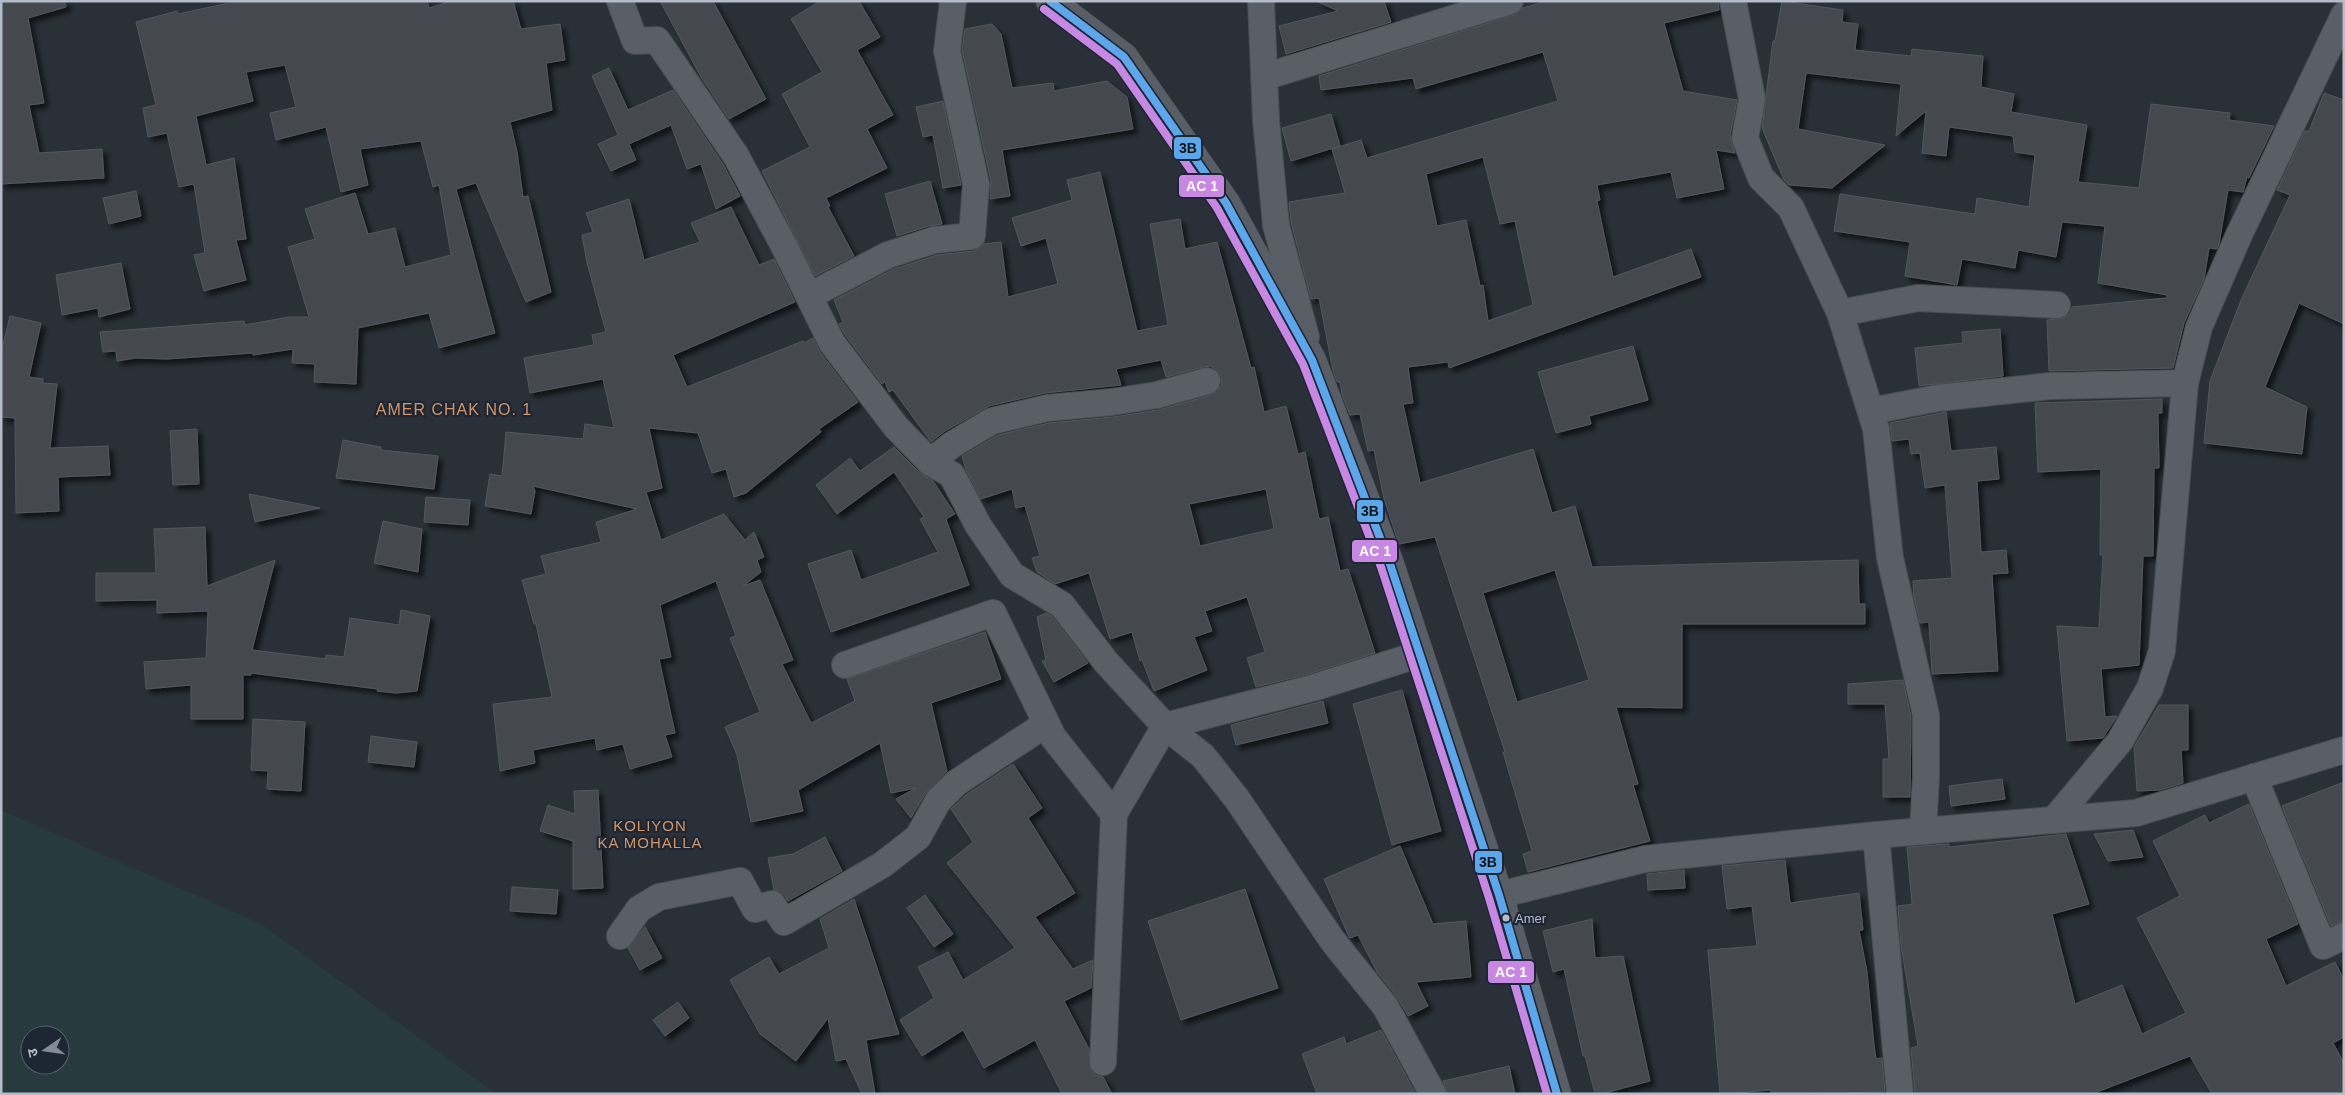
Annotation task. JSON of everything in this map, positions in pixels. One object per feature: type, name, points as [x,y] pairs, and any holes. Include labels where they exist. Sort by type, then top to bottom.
[{"type":"main road","points":[[1050,1],[1124,57],[1226,203],[1312,360],[1390,564],[1498,895],[1558,1094]]},
{"type":"street","points":[[620,1],[635,40],[656,40],[736,156],[832,343],[896,427],[930,462],[952,475],[978,525],[1012,575],[1062,605],[1106,662],[1165,726],[1203,756],[1237,799],[1332,940],[1385,1006],[1433,1094]]},
{"type":"street","points":[[809,296],[888,255],[934,240],[972,236],[976,184],[947,51],[953,1]]},
{"type":"street","points":[[1260,1],[1266,120],[1276,225],[1312,360]]},
{"type":"street","points":[[1264,77],[1510,1]]},
{"type":"street","points":[[1733,1],[1752,99],[1745,138],[1761,178],[1790,208],[1840,313],[1876,430],[1890,558],[1926,715],[1926,776],[1923,831]]},
{"type":"street","points":[[2054,820],[2120,741],[2150,688],[2162,651],[2184,383],[2199,326],[2239,235],[2337,45],[2344,15]]},
{"type":"street","points":[[1840,313],[1918,298],[2057,305]]},
{"type":"street","points":[[930,462],[953,444],[992,421],[1047,408],[1112,402],[1157,394],[1207,380]]},
{"type":"street","points":[[1870,411],[1938,398],[2050,386],[2184,383]]},
{"type":"street","points":[[846,665],[993,613],[1053,737],[1114,814]]},
{"type":"street","points":[[1103,1062],[1114,814],[1165,726],[1316,686],[1420,654]]},
{"type":"street","points":[[620,936],[639,909],[659,897],[740,881],[755,909],[772,904],[784,922],[882,865],[918,837],[938,801],[956,783],[1046,724]]},
{"type":"street","points":[[1498,895],[1646,859],[1876,835],[2136,813],[2344,750]]},
{"type":"street","points":[[2254,777],[2323,946],[2344,936]]},
{"type":"street","points":[[1876,835],[1900,1094]]},
{"type":"green space","points":[[1,810],[261,924],[497,1094],[1,1094]]},
{"type":"building","points":[[1,1],[65,1],[66,7],[28,18],[44,103],[29,105],[39,153],[102,149],[104,178],[1,184]]},
{"type":"building","points":[[238,1],[427,1],[429,8],[452,1],[513,1],[521,29],[560,24],[565,60],[546,63],[552,110],[510,122],[517,152],[523,197],[528,196],[551,292],[526,302],[476,183],[456,189],[495,333],[439,348],[429,313],[358,328],[356,384],[314,382],[315,364],[292,363],[293,349],[253,355],[253,353],[167,359],[136,358],[117,361],[116,351],[103,352],[100,332],[244,321],[245,325],[289,317],[309,317],[288,247],[315,239],[305,209],[355,193],[368,234],[395,228],[405,267],[451,255],[439,185],[433,187],[421,141],[360,149],[368,185],[341,192],[326,127],[276,140],[270,113],[296,107],[285,65],[246,72],[253,101],[196,116],[206,165],[234,158],[246,239],[236,240],[246,280],[204,291],[194,255],[205,253],[194,184],[179,187],[167,133],[148,137],[143,108],[156,105],[136,22],[177,11],[178,14]]},
{"type":"building","points":[[660,1],[713,1],[766,99],[729,119],[701,77]]},
{"type":"building","points":[[820,1],[859,1],[880,37],[857,50],[893,115],[867,129],[887,168],[826,198],[830,206],[828,207],[854,256],[815,276],[762,171],[810,147],[782,94],[822,72],[791,19]]},
{"type":"building","points":[[1316,1],[1384,1],[1391,22],[1286,54],[1279,26],[1338,11]]},
{"type":"building","points":[[1547,1],[1718,1],[1719,10],[1664,23],[1683,91],[1737,100],[1730,136],[1735,153],[1716,150],[1724,189],[1677,198],[1671,172],[1597,185],[1600,200],[1597,201],[1613,277],[1691,249],[1701,277],[1449,368],[1448,362],[1408,367],[1413,403],[1403,404],[1420,483],[1533,449],[1552,513],[1575,506],[1592,567],[1858,560],[1859,604],[1865,604],[1865,624],[1682,624],[1682,708],[1616,707],[1638,784],[1633,785],[1650,841],[1528,872],[1523,854],[1532,851],[1503,752],[1505,752],[1435,537],[1399,544],[1384,499],[1374,450],[1368,451],[1360,414],[1350,415],[1342,395],[1340,382],[1337,382],[1333,371],[1319,298],[1311,299],[1291,222],[1289,202],[1345,193],[1332,149],[1361,140],[1367,158],[1558,101],[1543,52],[1416,89],[1413,78],[1321,90],[1319,76],[1514,15],[1523,8]],"holes":[[[1483,157],[1500,224],[1515,221],[1533,305],[1488,321],[1483,285],[1480,286],[1466,220],[1437,226],[1426,174]],[[1555,570],[1589,680],[1517,702],[1483,593]]]},
{"type":"building","points":[[1782,1],[1843,10],[1842,22],[1858,24],[1855,50],[1911,56],[1912,49],[1983,56],[1981,87],[2014,94],[2011,112],[2087,125],[2078,182],[2139,188],[2151,104],[2230,113],[2229,120],[2274,126],[2249,178],[2247,177],[2243,192],[2228,190],[2219,244],[2217,249],[2209,248],[2204,279],[2184,323],[2173,368],[2049,371],[2047,320],[2064,318],[2070,313],[2072,307],[2167,298],[2167,295],[2098,283],[2105,226],[2062,222],[2056,257],[2018,250],[2015,268],[1962,259],[1957,285],[1905,276],[1910,242],[1834,231],[1840,194],[1975,214],[1977,198],[2029,207],[2035,155],[2015,152],[2013,136],[1949,127],[1946,156],[1922,153],[1926,111],[1896,136],[1901,84],[1806,73],[1798,129],[1885,145],[1832,188],[1789,185],[1784,180],[1762,128],[1773,41],[1775,41]]},
{"type":"building","points":[[992,24],[1001,34],[1012,88],[1053,83],[1054,91],[1107,81],[1127,97],[1133,129],[1002,150],[1010,196],[990,199],[991,181],[962,50],[965,29]]},
{"type":"building","points":[[609,68],[628,110],[673,90],[723,164],[740,196],[716,209],[701,164],[687,169],[671,125],[629,144],[636,160],[611,171],[598,144],[618,135],[592,76]]},
{"type":"building","points":[[2324,93],[2344,100],[2344,324],[2299,303],[2265,387],[2307,407],[2302,454],[2204,443],[2210,381],[2241,300],[2290,195],[2277,190],[2305,131],[2309,131]]},
{"type":"building","points":[[943,101],[961,185],[943,188],[933,135],[923,137],[916,107]]},
{"type":"building","points":[[1331,114],[1340,146],[1291,161],[1282,128]]},
{"type":"building","points":[[1100,172],[1137,331],[1168,325],[1150,224],[1180,219],[1185,249],[1217,242],[1251,368],[1254,367],[1264,412],[1286,406],[1298,454],[1305,452],[1319,519],[1328,517],[1340,571],[1348,569],[1375,653],[1312,673],[1256,687],[1247,658],[1265,652],[1247,597],[1205,611],[1212,631],[1194,637],[1207,670],[1154,691],[1142,660],[1140,661],[1132,632],[1110,639],[1089,573],[1055,584],[1037,572],[1032,558],[1040,556],[1025,506],[1016,508],[1012,489],[981,499],[966,470],[962,456],[998,435],[1049,423],[1113,417],[1159,410],[1211,395],[1218,391],[1222,384],[1221,376],[1217,370],[1210,366],[1166,377],[1161,360],[1116,369],[1121,385],[1045,393],[989,406],[945,431],[931,442],[893,390],[889,392],[885,382],[882,384],[845,335],[839,324],[843,322],[834,300],[894,269],[937,255],[974,251],[984,244],[1001,242],[1008,297],[1058,284],[1046,238],[1021,246],[1012,218],[1072,200],[1067,180]],"holes":[[[1266,489],[1274,529],[1200,546],[1189,504]]]},
{"type":"building","points":[[930,181],[942,224],[897,236],[885,194]]},
{"type":"building","points":[[136,191],[141,216],[109,224],[103,198]]},
{"type":"building","points":[[629,199],[644,260],[700,242],[691,223],[731,207],[759,265],[774,259],[795,302],[673,355],[687,387],[813,338],[820,352],[858,402],[819,429],[821,432],[746,493],[734,497],[726,469],[712,473],[698,433],[649,428],[662,488],[646,492],[661,540],[724,514],[745,540],[754,532],[764,557],[757,560],[761,572],[743,586],[760,580],[793,660],[782,664],[811,723],[855,701],[847,679],[985,632],[1001,679],[931,703],[947,771],[925,794],[911,818],[896,799],[916,788],[891,793],[880,743],[798,790],[803,811],[751,822],[737,755],[725,727],[760,712],[730,638],[736,636],[716,581],[660,605],[671,657],[659,659],[675,733],[665,735],[672,757],[630,769],[623,744],[597,750],[595,738],[533,750],[535,763],[500,771],[493,704],[552,697],[536,624],[534,624],[522,580],[546,574],[541,556],[601,542],[596,522],[637,509],[533,486],[535,491],[531,514],[485,506],[490,474],[502,476],[506,432],[583,439],[585,424],[614,428],[603,379],[530,393],[524,358],[594,345],[592,335],[606,332],[587,263],[582,235],[593,232],[586,213]]},
{"type":"building","points":[[121,263],[130,309],[99,317],[98,308],[62,315],[56,275]]},
{"type":"building","points":[[10,316],[41,323],[29,377],[43,379],[43,383],[57,384],[50,448],[108,446],[110,475],[58,477],[59,511],[16,513],[15,418],[1,417],[1,353]]},
{"type":"building","points":[[2000,329],[2003,376],[1919,386],[1915,348],[1963,343],[1962,332]]},
{"type":"building","points":[[1633,346],[1648,400],[1589,416],[1591,424],[1556,433],[1538,372]]},
{"type":"building","points":[[2162,399],[2162,413],[2158,413],[2159,468],[2154,468],[2153,556],[2143,556],[2139,665],[2101,669],[2105,717],[2117,716],[2103,738],[2067,741],[2057,626],[2099,628],[2103,555],[2100,555],[2101,469],[2038,472],[2035,403]]},
{"type":"building","points":[[1946,412],[1951,451],[1996,447],[1999,479],[1977,481],[1981,552],[2006,550],[2008,573],[1992,574],[1998,671],[1932,674],[1929,622],[1920,623],[1914,597],[1913,581],[1952,578],[1945,485],[1925,488],[1920,453],[1911,454],[1909,439],[1892,441],[1890,423]]},
{"type":"building","points":[[197,429],[199,484],[173,485],[170,431]]},
{"type":"building","points":[[343,440],[381,447],[381,450],[438,456],[434,489],[336,478]]},
{"type":"building","points":[[894,447],[919,472],[933,481],[955,514],[946,519],[969,585],[831,632],[808,564],[851,550],[861,580],[938,552],[920,519],[924,517],[894,472],[837,514],[816,485],[850,458],[860,471]]},
{"type":"building","points":[[249,494],[320,508],[255,522]]},
{"type":"building","points":[[426,497],[470,500],[468,525],[424,522]]},
{"type":"building","points":[[383,521],[422,529],[418,572],[374,563]]},
{"type":"building","points":[[205,527],[207,586],[275,560],[252,650],[326,659],[326,655],[344,657],[350,618],[399,625],[401,610],[430,616],[417,691],[396,693],[377,691],[378,689],[251,673],[251,675],[243,675],[243,719],[191,719],[191,685],[146,689],[144,662],[206,658],[208,611],[157,613],[157,600],[96,601],[96,573],[156,573],[154,529]]},
{"type":"building","points":[[1046,613],[1052,616],[1088,663],[1054,682],[1042,661],[1046,660],[1037,617]]},
{"type":"building","points":[[1903,680],[1911,717],[1910,797],[1883,797],[1883,759],[1889,759],[1885,704],[1848,704],[1848,684]]},
{"type":"building","points":[[1402,690],[1441,831],[1392,845],[1353,704]]},
{"type":"building","points":[[1323,701],[1328,723],[1236,745],[1231,725]]},
{"type":"building","points":[[2159,705],[2188,705],[2188,750],[2181,750],[2183,783],[2160,790],[2137,791],[2134,747]]},
{"type":"building","points":[[253,719],[305,722],[301,791],[267,789],[268,771],[251,770]]},
{"type":"building","points":[[371,736],[417,742],[414,767],[368,762]]},
{"type":"building","points":[[1013,764],[1042,808],[1028,818],[1075,893],[1035,917],[1073,969],[1093,960],[1091,988],[1064,1001],[1089,1049],[1090,1068],[1095,1075],[1103,1077],[1112,1094],[1062,1094],[1035,1040],[984,1068],[963,1030],[922,1056],[900,1020],[934,998],[918,967],[948,952],[963,980],[1015,948],[947,863],[973,842],[951,809],[966,795]]},
{"type":"building","points":[[2002,779],[2005,799],[1951,806],[1949,786]]},
{"type":"building","points":[[2344,782],[2344,921],[2331,926],[2282,806]]},
{"type":"building","points":[[598,790],[603,888],[573,889],[573,841],[540,831],[548,805],[575,814],[574,791]]},
{"type":"building","points":[[2249,804],[2298,924],[2266,939],[2286,986],[2335,962],[2344,980],[2344,1037],[2333,1043],[2344,1063],[2344,1094],[2212,1094],[2190,1056],[2092,1094],[1915,1094],[1911,1048],[1918,1046],[1901,946],[1898,906],[1912,904],[1907,847],[1949,844],[1949,847],[2066,834],[2089,904],[2052,914],[2075,1004],[2122,985],[2142,1034],[2186,1013],[2137,918],[2180,896],[2153,841],[2205,815],[2209,823]]},
{"type":"building","points":[[2133,830],[2143,857],[2108,861],[2094,834]]},
{"type":"building","points":[[825,837],[842,871],[788,901],[784,895],[774,890],[768,858],[793,854]]},
{"type":"building","points":[[1400,846],[1433,924],[1466,921],[1471,977],[1416,982],[1428,1006],[1408,1016],[1397,997],[1377,972],[1358,935],[1349,937],[1324,879]]},
{"type":"building","points":[[1785,860],[1790,903],[1859,893],[1863,930],[1859,930],[1867,972],[1874,1045],[1876,1059],[1882,1058],[1885,1092],[1771,1094],[1771,1090],[1720,1094],[1708,950],[1757,946],[1752,906],[1727,909],[1722,866]]},
{"type":"building","points":[[1684,870],[1685,888],[1648,890],[1647,874]]},
{"type":"building","points":[[512,887],[558,890],[556,914],[510,911]]},
{"type":"building","points":[[1245,889],[1278,988],[1181,1020],[1148,921]]},
{"type":"building","points":[[925,895],[953,934],[934,947],[907,908]]},
{"type":"building","points":[[854,899],[899,1034],[866,1040],[875,1094],[862,1094],[846,1059],[836,1061],[828,1018],[796,1061],[760,1034],[730,980],[769,957],[779,974],[829,948],[820,919]]},
{"type":"building","points":[[1592,919],[1595,958],[1623,956],[1650,1081],[1601,1094],[1595,1094],[1585,1056],[1583,1056],[1564,969],[1553,972],[1543,931]]},
{"type":"building","points":[[645,927],[662,958],[640,970],[628,948]]},
{"type":"building","points":[[678,1002],[689,1018],[665,1036],[653,1020]]},
{"type":"building","points":[[1381,1030],[1416,1094],[1317,1094],[1302,1054],[1344,1037],[1346,1044]]},
{"type":"building","points":[[1509,1066],[1515,1094],[1448,1094],[1443,1081]]},
{"type":"transit line","name":"3B","points":[[1050,1],[1124,57],[1226,203],[1312,360],[1390,564],[1499,895],[1557,1094]]},
{"type":"transit line","points":[[1044,9],[1117,64],[1217,208],[1303,364],[1381,567],[1489,898],[1547,1094]]},
{"type":"place","name":"Amer","points":[[1506,918]]},
{"type":"district","name":"AMER CHAK NO. 1","points":[[454,409]]},
{"type":"district","name":"KOLIYON KA MOHALLA","points":[[650,834]]}]
